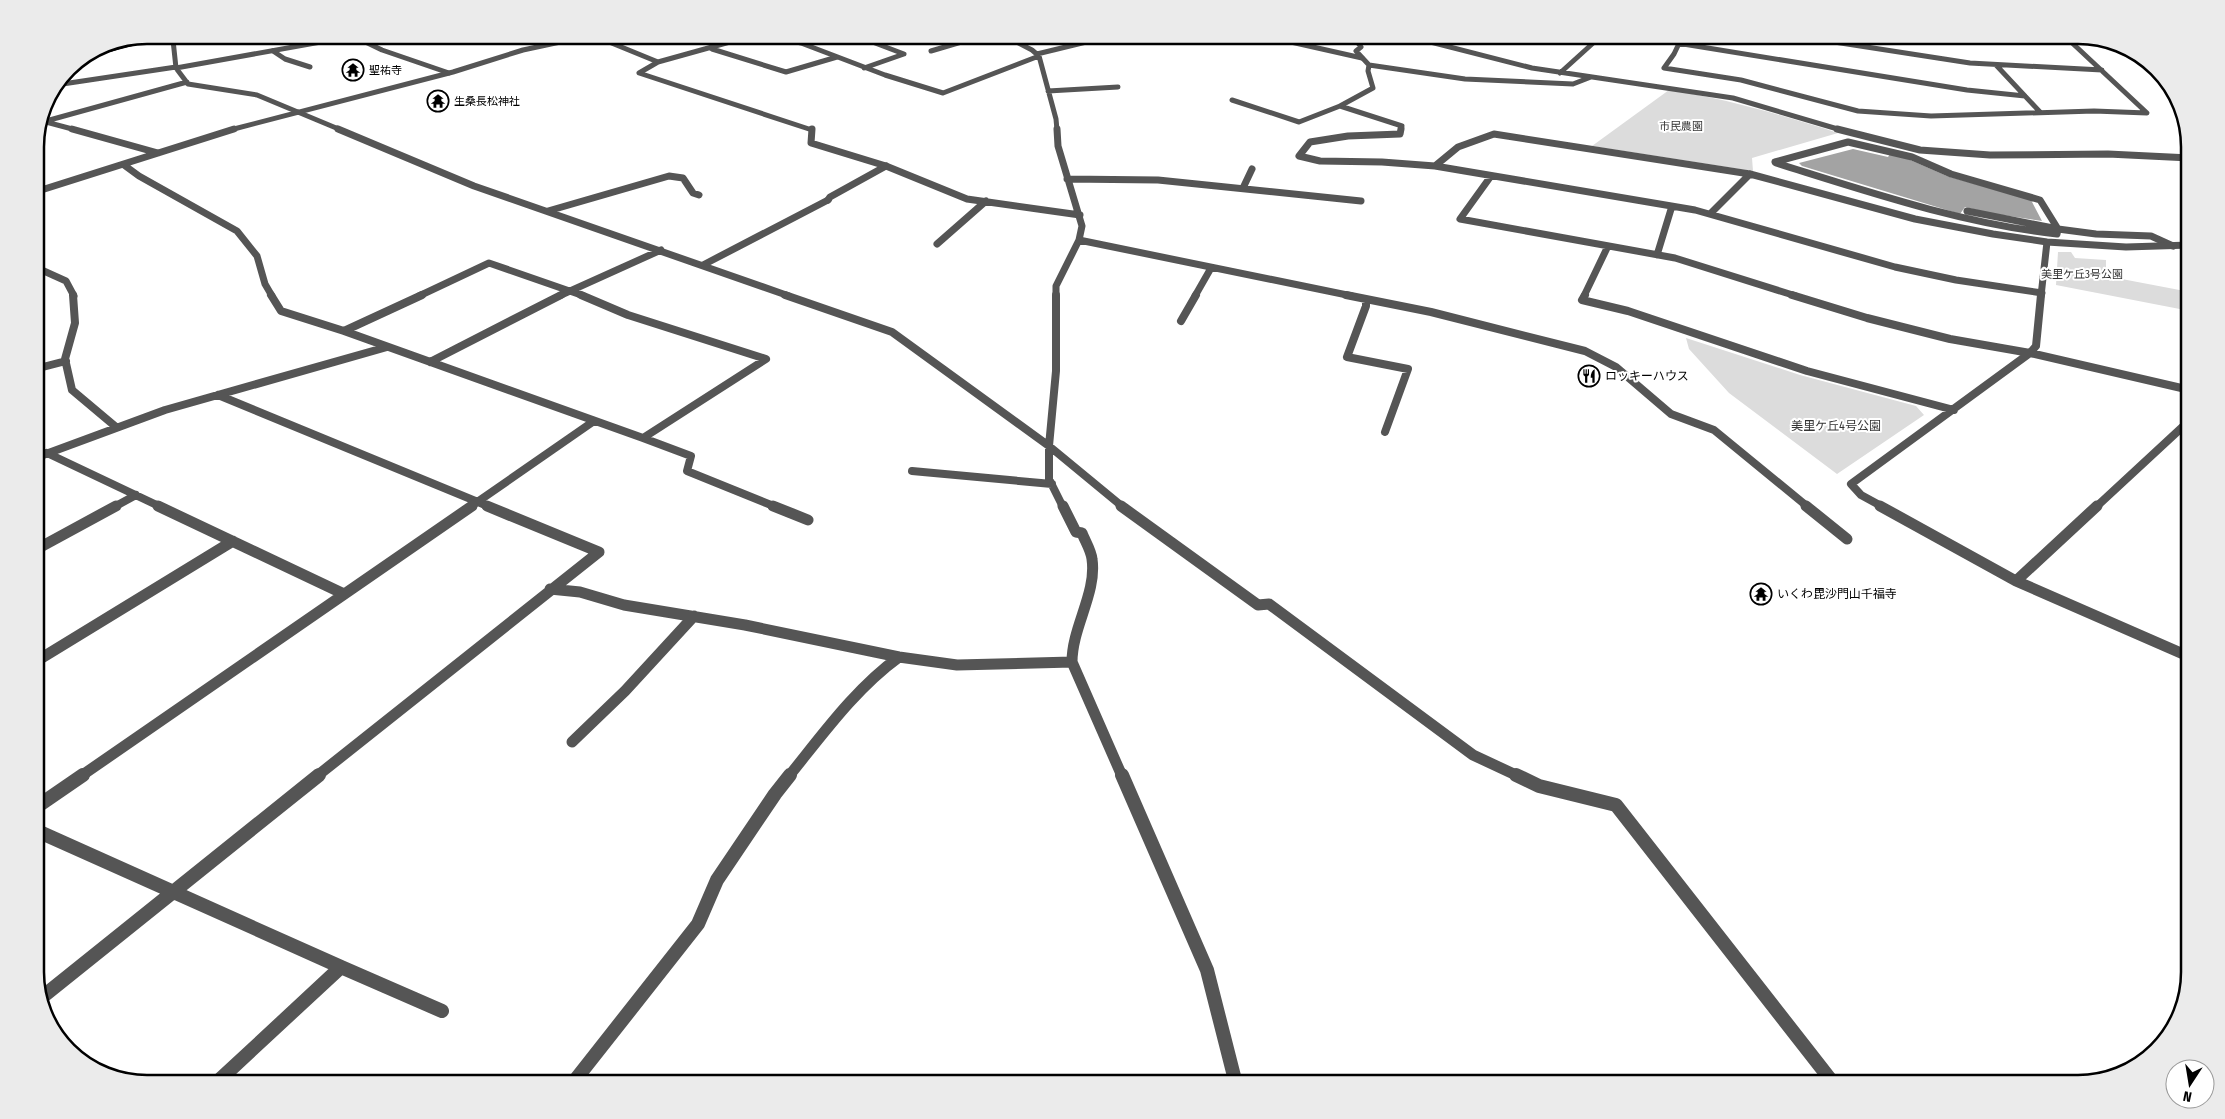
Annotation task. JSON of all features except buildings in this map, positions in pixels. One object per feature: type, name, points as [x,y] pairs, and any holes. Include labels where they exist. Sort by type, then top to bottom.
[{"type":"main road","points":[[103,53],[134,45]]},
{"type":"street","points":[[173,44],[176,68],[187,82],[196,86],[257,95],[448,176],[892,332],[1049,446],[1124,508],[1258,605],[1269,604],[1473,755],[1538,786],[1616,805],[1827,1075]]},
{"type":"street","points":[[65,84],[176,68],[307,44]]},
{"type":"street","points":[[370,44],[449,73]]},
{"type":"street","points":[[44,189],[231,130],[449,73],[523,50],[551,44]]},
{"type":"street","points":[[614,44],[658,62]]},
{"type":"street","points":[[725,44],[658,62],[639,73],[812,129],[811,143],[886,166],[967,199],[1080,215]]},
{"type":"street","points":[[802,44],[864,68],[943,93],[1038,55],[1080,44]]},
{"type":"street","points":[[864,68],[904,54],[878,44]]},
{"type":"street","points":[[931,51],[955,44]]},
{"type":"street","points":[[1019,44],[1038,55],[1056,120],[1058,146],[1082,226],[1079,240],[1056,286],[1056,371],[1049,446],[1050,480],[1076,532],[1082,532],[1092,556],[1093,568],[1088,594],[1072,646],[1072,662],[1207,970],[1234,1075]]},
{"type":"street","points":[[1300,44],[1362,58]]},
{"type":"street","points":[[1359,44],[1361,47],[1356,51],[1369,65],[1492,81],[1573,84],[1592,77]]},
{"type":"street","points":[[1436,44],[1496,60],[1560,72],[1725,96],[1762,105],[1856,135],[1935,152],[1990,155],[2108,154],[2181,158]]},
{"type":"street","points":[[1560,72],[1592,44]]},
{"type":"street","points":[[1678,44],[1674,54],[1664,68],[1740,80],[1858,111],[1931,116],[2094,110],[2147,113],[2073,44]]},
{"type":"street","points":[[1684,44],[1967,90],[2025,96]]},
{"type":"street","points":[[1847,44],[1996,65],[2102,70]]},
{"type":"street","points":[[712,48],[786,72],[836,57]]},
{"type":"street","points":[[273,50],[285,59],[310,67]]},
{"type":"street","points":[[1232,100],[1298,122],[1340,106],[1373,88],[1374,85],[1368,72],[1369,65]]},
{"type":"street","points":[[1996,65],[2040,112]]},
{"type":"street","points":[[47,120],[187,82]]},
{"type":"street","points":[[1048,91],[1118,86]]},
{"type":"street","points":[[1340,106],[1402,126],[1402,130],[1400,134],[1348,136],[1310,142],[1299,156],[1320,161],[1382,162],[1435,166],[1711,213],[1902,269],[1956,280],[2042,293]]},
{"type":"street","points":[[47,122],[158,154]]},
{"type":"street","points":[[1435,166],[1458,147],[1494,134],[1750,174],[1924,221],[1993,234],[2048,242],[2126,247],[2181,246]]},
{"type":"street","points":[[1848,142],[1912,157],[1951,174],[2040,200],[2058,229],[2057,234],[2036,232],[1951,217],[1775,162],[1848,142]]},
{"type":"street","points":[[124,165],[139,176],[237,231],[258,256],[265,284],[281,312],[344,330],[691,456],[687,472],[808,520]]},
{"type":"street","points":[[703,265],[828,200],[830,196],[886,166]]},
{"type":"street","points":[[1243,188],[1252,169]]},
{"type":"street","points":[[1711,213],[1750,174]]},
{"type":"street","points":[[548,211],[669,176],[683,178],[693,193],[699,195]]},
{"type":"street","points":[[1491,176],[1460,219],[1656,255],[1696,265],[1843,312],[1950,339],[2030,353],[2181,388]]},
{"type":"street","points":[[1067,179],[1158,180],[1362,201]]},
{"type":"street","points":[[937,244],[986,201]]},
{"type":"street","points":[[1656,255],[1672,206]]},
{"type":"street","points":[[1967,211],[2058,229],[2096,234],[2151,236],[2173,246]]},
{"type":"street","points":[[1079,240],[1430,312],[1584,352],[1600,358],[1616,367],[1671,414],[1714,430],[1847,539]]},
{"type":"street","points":[[2048,242],[2036,346],[2030,353],[1954,410],[1851,484],[1861,495],[2016,581],[2181,653]]},
{"type":"street","points":[[1608,246],[1582,300],[1628,311],[1807,372],[1954,410]]},
{"type":"street","points":[[430,362],[570,290],[661,250]]},
{"type":"street","points":[[344,330],[490,263],[570,290],[628,315],[766,359],[643,438]]},
{"type":"street","points":[[1181,321],[1211,268]]},
{"type":"street","points":[[44,271],[66,281],[74,296],[75,322],[66,361],[72,390],[116,427]]},
{"type":"street","points":[[1366,300],[1366,306],[1347,357],[1408,369],[1385,432]]},
{"type":"street","points":[[44,454],[116,427],[218,395],[388,347]]},
{"type":"street","points":[[44,367],[66,361]]},
{"type":"street","points":[[46,994],[550,589],[599,552],[218,395]]},
{"type":"street","points":[[44,802],[594,422]]},
{"type":"street","points":[[2016,581],[2181,428]]},
{"type":"street","points":[[47,453],[344,594]]},
{"type":"street","points":[[912,471],[1052,484]]},
{"type":"street","points":[[44,545],[136,495]]},
{"type":"street","points":[[44,656],[233,541]]},
{"type":"street","points":[[550,589],[580,592],[624,605],[694,616],[899,657],[957,665],[1072,662]]},
{"type":"street","points":[[572,742],[625,691],[694,616]]},
{"type":"street","points":[[579,1075],[698,924],[717,880],[775,794],[844,709],[880,671],[899,657]]},
{"type":"street","points":[[44,834],[442,1011]]},
{"type":"street","points":[[225,1075],[340,967]]},
{"type":"green space","name":"市民農園","points":[[1669,90],[1755,108],[1838,133],[1752,158],[1753,171],[1592,146]]},
{"type":"green space","name":"美里ケ丘3号公園","points":[[2058,252],[2071,252],[2075,258],[2106,260],[2106,276],[2181,290],[2181,309],[2056,285]]},
{"type":"green space","name":"美里ケ丘4号公園","points":[[1686,338],[1800,375],[1916,406],[1924,415],[1837,474],[1729,393],[1689,349]]},
{"type":"shaded area","points":[[1853,149],[1888,157],[1890,154],[1908,159],[1947,176],[2031,200],[2042,221],[1989,213],[1965,207],[1960,214],[1802,166],[1799,163]]},
{"type":"place","name":"聖祐寺","points":[[353,70]]},
{"type":"place","name":"生桑長松神社","points":[[438,101]]},
{"type":"place","name":"ロッキーハウス","points":[[1589,376]]},
{"type":"place","name":"いくわ毘沙門山千福寺","points":[[1761,594]]}]
